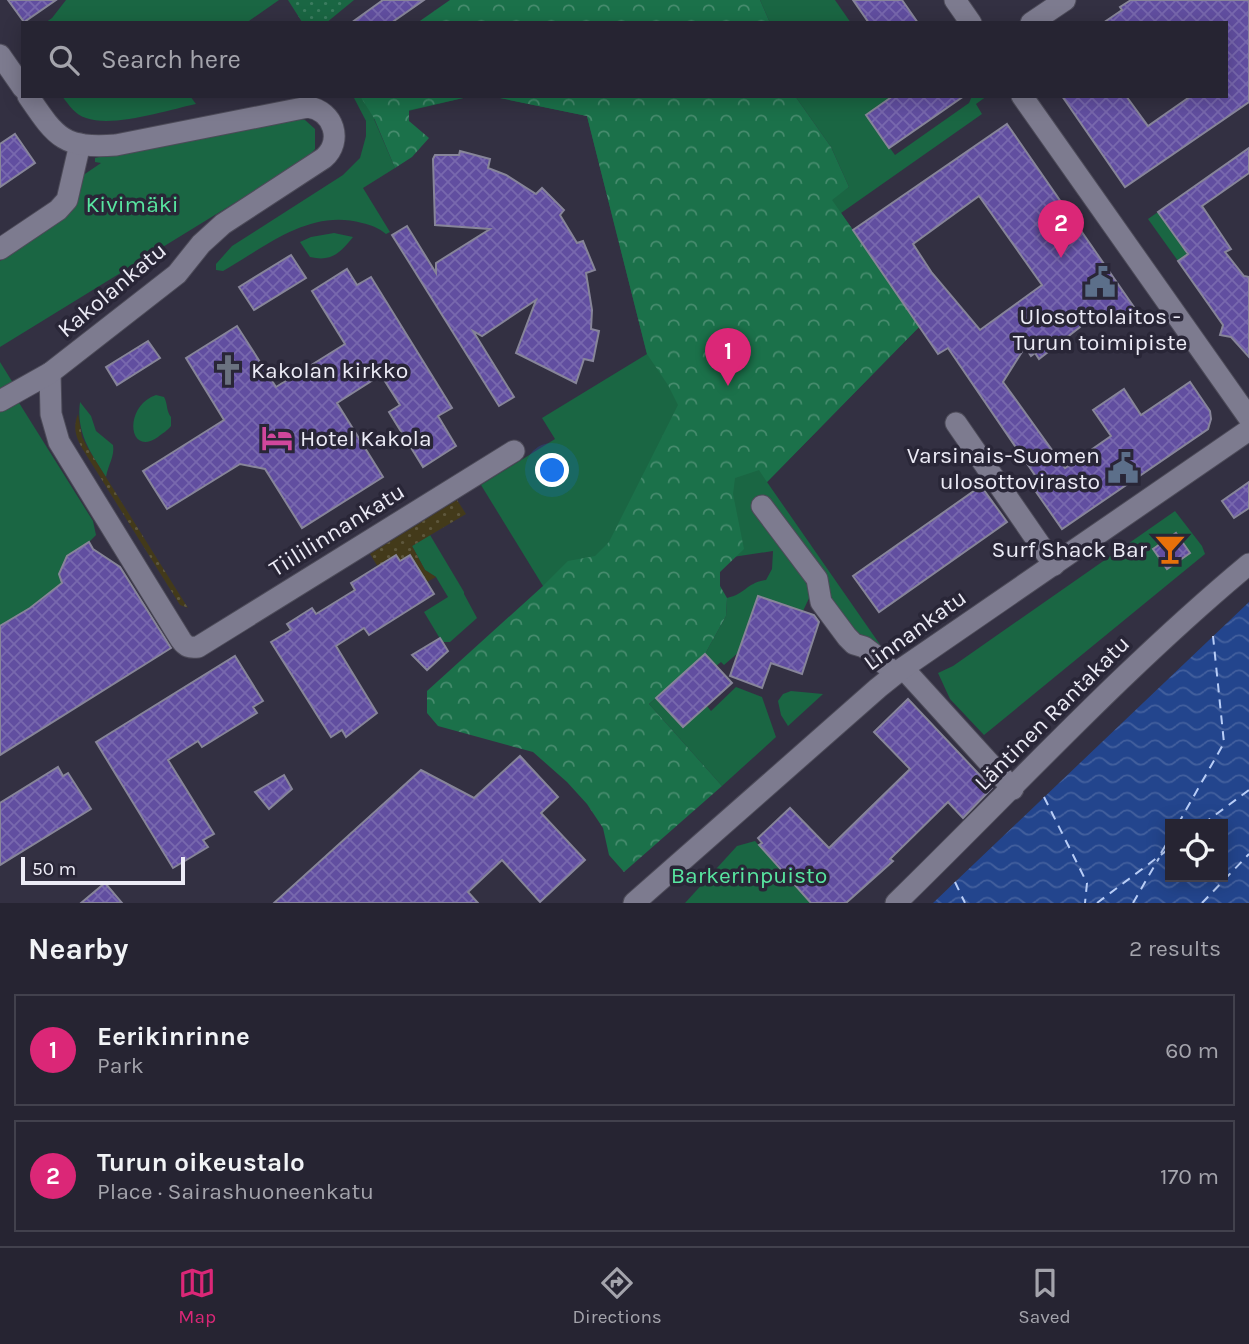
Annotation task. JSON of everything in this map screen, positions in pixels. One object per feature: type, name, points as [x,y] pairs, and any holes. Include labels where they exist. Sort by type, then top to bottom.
[{"type":"street","points":[[955,0],[970,21]]},
{"type":"street","points":[[1034,21],[1065,0]]},
{"type":"street","points":[[0,55],[21,85]]},
{"type":"street","name":"Kakolankatu","points":[[29,98],[52,131],[79,144],[116,145],[308,107],[325,114],[333,127],[335,137],[331,151],[324,158],[223,223],[201,244],[177,274],[50,373]]},
{"type":"street","points":[[1024,98],[1249,418]]},
{"type":"street","points":[[0,249],[58,210],[67,200],[79,144]]},
{"type":"street","points":[[0,401],[50,373]]},
{"type":"street","name":"Tiililinnankatu","points":[[50,373],[51,414],[59,442],[187,647],[198,647],[514,451]]},
{"type":"street","points":[[956,423],[1055,565]]},
{"type":"street","name":"Linnankatu","points":[[635,903],[899,671],[1249,430]]},
{"type":"street","points":[[762,506],[817,579],[821,602],[854,644],[864,647],[899,671],[1013,789]]},
{"type":"street","name":"Läntinen Rantakatu","points":[[896,903],[1013,789],[1110,688],[1249,564]]},
{"type":"green space","points":[[66,0],[279,0],[249,21],[48,21]]},
{"type":"green space","points":[[288,0],[354,0],[328,21],[301,21]]},
{"type":"green space","points":[[450,0],[760,0],[769,21],[420,21]]},
{"type":"green space","points":[[760,0],[835,0],[850,21],[769,21]]},
{"type":"green space","points":[[64,98],[192,98],[196,104],[111,121],[86,118],[72,109]]},
{"type":"green space","points":[[354,98],[463,98],[374,119],[395,168],[363,188],[390,232],[386,234],[362,223],[324,221],[289,232],[223,271],[216,270],[216,264],[232,246],[343,175],[360,158],[366,136],[366,121]]},
{"type":"green space","points":[[361,98],[463,98],[409,110],[409,121],[429,138],[412,157],[395,168],[374,118]]},
{"type":"green space","points":[[500,98],[760,98],[832,199],[849,187],[831,147],[796,98],[889,98],[866,115],[895,155],[969,103],[971,98],[984,98],[976,104],[982,114],[841,213],[920,326],[767,482],[881,646],[867,655],[811,594],[803,611],[758,596],[739,652],[724,665],[721,662],[716,666],[705,654],[726,616],[727,598],[766,580],[772,569],[773,551],[543,586],[481,485],[555,439],[542,418],[647,354],[587,116]]},
{"type":"green space","points":[[500,98],[796,98],[831,147],[849,187],[832,200],[920,326],[767,482],[759,470],[735,478],[733,494],[744,549],[720,572],[720,586],[727,598],[726,616],[705,654],[649,704],[722,786],[624,872],[609,855],[603,828],[587,804],[533,752],[438,726],[427,713],[427,691],[568,561],[595,556],[609,542],[678,405],[647,354],[587,116]]},
{"type":"green space","name":"Kivimäki","points":[[293,118],[305,120],[315,129],[315,149],[306,159],[0,347],[0,261],[64,217],[79,178],[101,163],[95,162],[95,158]]},
{"type":"green space","points":[[1158,212],[1187,254],[1178,261],[1148,219]]},
{"type":"green space","points":[[334,233],[353,237],[339,252],[330,257],[310,257],[300,242],[311,237]]},
{"type":"green space","points":[[0,362],[13,383],[11,390],[93,521],[96,535],[67,556],[59,574],[62,583],[30,608],[0,626]]},
{"type":"green space","points":[[156,395],[164,397],[171,417],[171,426],[148,442],[140,441],[135,436],[134,419],[145,401]]},
{"type":"green space","points":[[80,402],[91,416],[96,431],[113,445],[106,477],[82,432]]},
{"type":"green space","points":[[1175,511],[1202,546],[1205,554],[984,735],[950,699],[938,673],[953,666]]},
{"type":"green space","points":[[430,535],[477,618],[450,642],[442,642],[424,612],[448,597],[436,577],[425,570],[412,546]]},
{"type":"green space","points":[[736,687],[762,697],[776,737],[722,786],[649,704],[656,698],[683,727],[707,706],[711,711]]},
{"type":"green space","points":[[791,691],[823,694],[788,726],[781,715],[778,701],[783,694]]},
{"type":"green space","name":"Barkerinpuisto","points":[[755,841],[811,903],[685,903],[737,846]]},
{"type":"sand","points":[[78,414],[82,437],[87,447],[188,608],[180,605],[82,448],[76,431]]},
{"type":"sand","points":[[457,500],[466,514],[412,546],[425,570],[436,577],[427,582],[410,556],[400,561],[396,555],[378,567],[370,554]]},
{"type":"water","points":[[1249,602],[1249,903],[933,903]]},
{"type":"building","points":[[8,0],[56,0],[25,21]]},
{"type":"building","points":[[383,0],[424,0],[394,21],[354,21]]},
{"type":"building","points":[[853,0],[902,0],[917,21],[868,21]]},
{"type":"building","points":[[1131,0],[1249,0],[1249,102],[1125,187],[1063,98],[1127,98],[1148,126],[1188,98],[1228,98],[1228,21],[1106,21],[1122,10],[1120,7]]},
{"type":"building","points":[[890,98],[961,98],[889,148],[866,115]]},
{"type":"building","points":[[1007,124],[1138,313],[1085,318],[1080,327],[1039,359],[1035,353],[1031,356],[1025,347],[1003,382],[1065,468],[1111,436],[1093,410],[1124,389],[1141,415],[1190,382],[1210,411],[1208,429],[1062,529],[1034,489],[1041,484],[948,348],[938,354],[853,230]],"holes":[[[979,196],[1042,285],[980,330],[932,273],[913,244]]]},
{"type":"building","points":[[15,134],[35,163],[0,187],[0,144]]},
{"type":"building","points":[[1249,148],[1249,173],[1202,206],[1231,249],[1225,252],[1244,276],[1249,277],[1249,357],[1231,337],[1220,335],[1223,325],[1178,261],[1188,254],[1158,212]]},
{"type":"building","points":[[460,151],[490,159],[488,168],[506,175],[536,194],[542,188],[564,210],[560,215],[577,243],[583,241],[595,270],[586,273],[592,310],[591,329],[599,331],[593,361],[584,359],[576,383],[516,353],[536,300],[482,336],[473,331],[514,397],[499,406],[392,235],[407,226],[436,273],[436,263],[490,229],[435,225],[433,159],[435,155],[459,155]]},
{"type":"building","points":[[291,255],[306,278],[254,310],[239,287]]},
{"type":"building","name":"Hotel Kakola","points":[[347,269],[357,285],[371,277],[452,408],[438,416],[456,446],[423,467],[389,412],[400,405],[381,375],[337,403],[383,477],[302,528],[265,469],[240,464],[167,509],[143,471],[224,420],[186,358],[237,326],[276,387],[345,344],[312,291]]},
{"type":"building","points":[[148,341],[160,358],[117,385],[106,367]]},
{"type":"building","points":[[1249,482],[1249,508],[1234,518],[1222,501]]},
{"type":"building","points":[[981,486],[1007,522],[879,612],[853,576]]},
{"type":"building","points":[[1176,533],[1190,553],[1167,569],[1153,549]]},
{"type":"building","points":[[89,542],[93,549],[120,567],[171,648],[0,755],[0,626],[30,608],[62,583],[59,574],[67,556]]},
{"type":"building","points":[[396,555],[400,561],[410,555],[434,594],[369,635],[364,628],[336,646],[377,713],[346,737],[342,730],[331,737],[271,642],[291,630],[287,624],[312,608],[316,614],[355,590],[351,583]]},
{"type":"building","points":[[758,596],[814,615],[819,622],[802,674],[771,663],[762,688],[730,676]]},
{"type":"building","points":[[440,638],[448,651],[427,670],[412,655]]},
{"type":"building","points":[[705,654],[732,683],[683,727],[656,698]]},
{"type":"building","points":[[235,656],[263,701],[253,707],[257,713],[202,747],[198,741],[168,760],[214,834],[203,840],[208,847],[173,868],[96,742]]},
{"type":"building","points":[[908,699],[992,788],[963,818],[948,802],[890,859],[893,861],[846,903],[811,903],[759,845],[762,843],[758,838],[790,808],[829,848],[910,769],[874,732]]},
{"type":"building","points":[[520,756],[558,797],[541,813],[585,860],[540,902],[502,860],[468,892],[478,903],[274,903],[421,770],[474,798]]},
{"type":"building","points":[[58,767],[63,776],[68,773],[91,809],[0,865],[0,803]]},
{"type":"building","points":[[284,775],[292,789],[269,809],[255,792]]},
{"type":"building","points":[[105,883],[122,903],[81,903]]},
{"type":"ferry route","points":[[1181,819],[1224,743],[1213,636]]},
{"type":"ferry route","points":[[1210,819],[1249,790]]},
{"type":"ferry route","points":[[1044,797],[1087,883],[1085,903]]},
{"type":"ferry route","points":[[1161,853],[1165,846]]},
{"type":"ferry route","points":[[1097,903],[1165,852]]},
{"type":"ferry route","points":[[1202,903],[1249,854]]},
{"type":"ferry route","points":[[1133,903],[1159,858]]},
{"type":"ferry route","points":[[955,882],[965,903]]},
{"type":"place","name":"Turun oikeustalo","points":[[1061,258]]},
{"type":"place","name":"Ulosottolaitos - Turun toimipiste","points":[[1100,282]]},
{"type":"place","name":"Kakolan kirkko","points":[[228,370]]},
{"type":"place","name":"Eerikinrinne","points":[[728,386]]},
{"type":"place","name":"Hotel Kakola","points":[[277,438]]},
{"type":"place","name":"Varsinais-Suomen ulosottovirasto","points":[[1123,468]]},
{"type":"place","name":"Surf Shack Bar","points":[[1170,549]]}]
